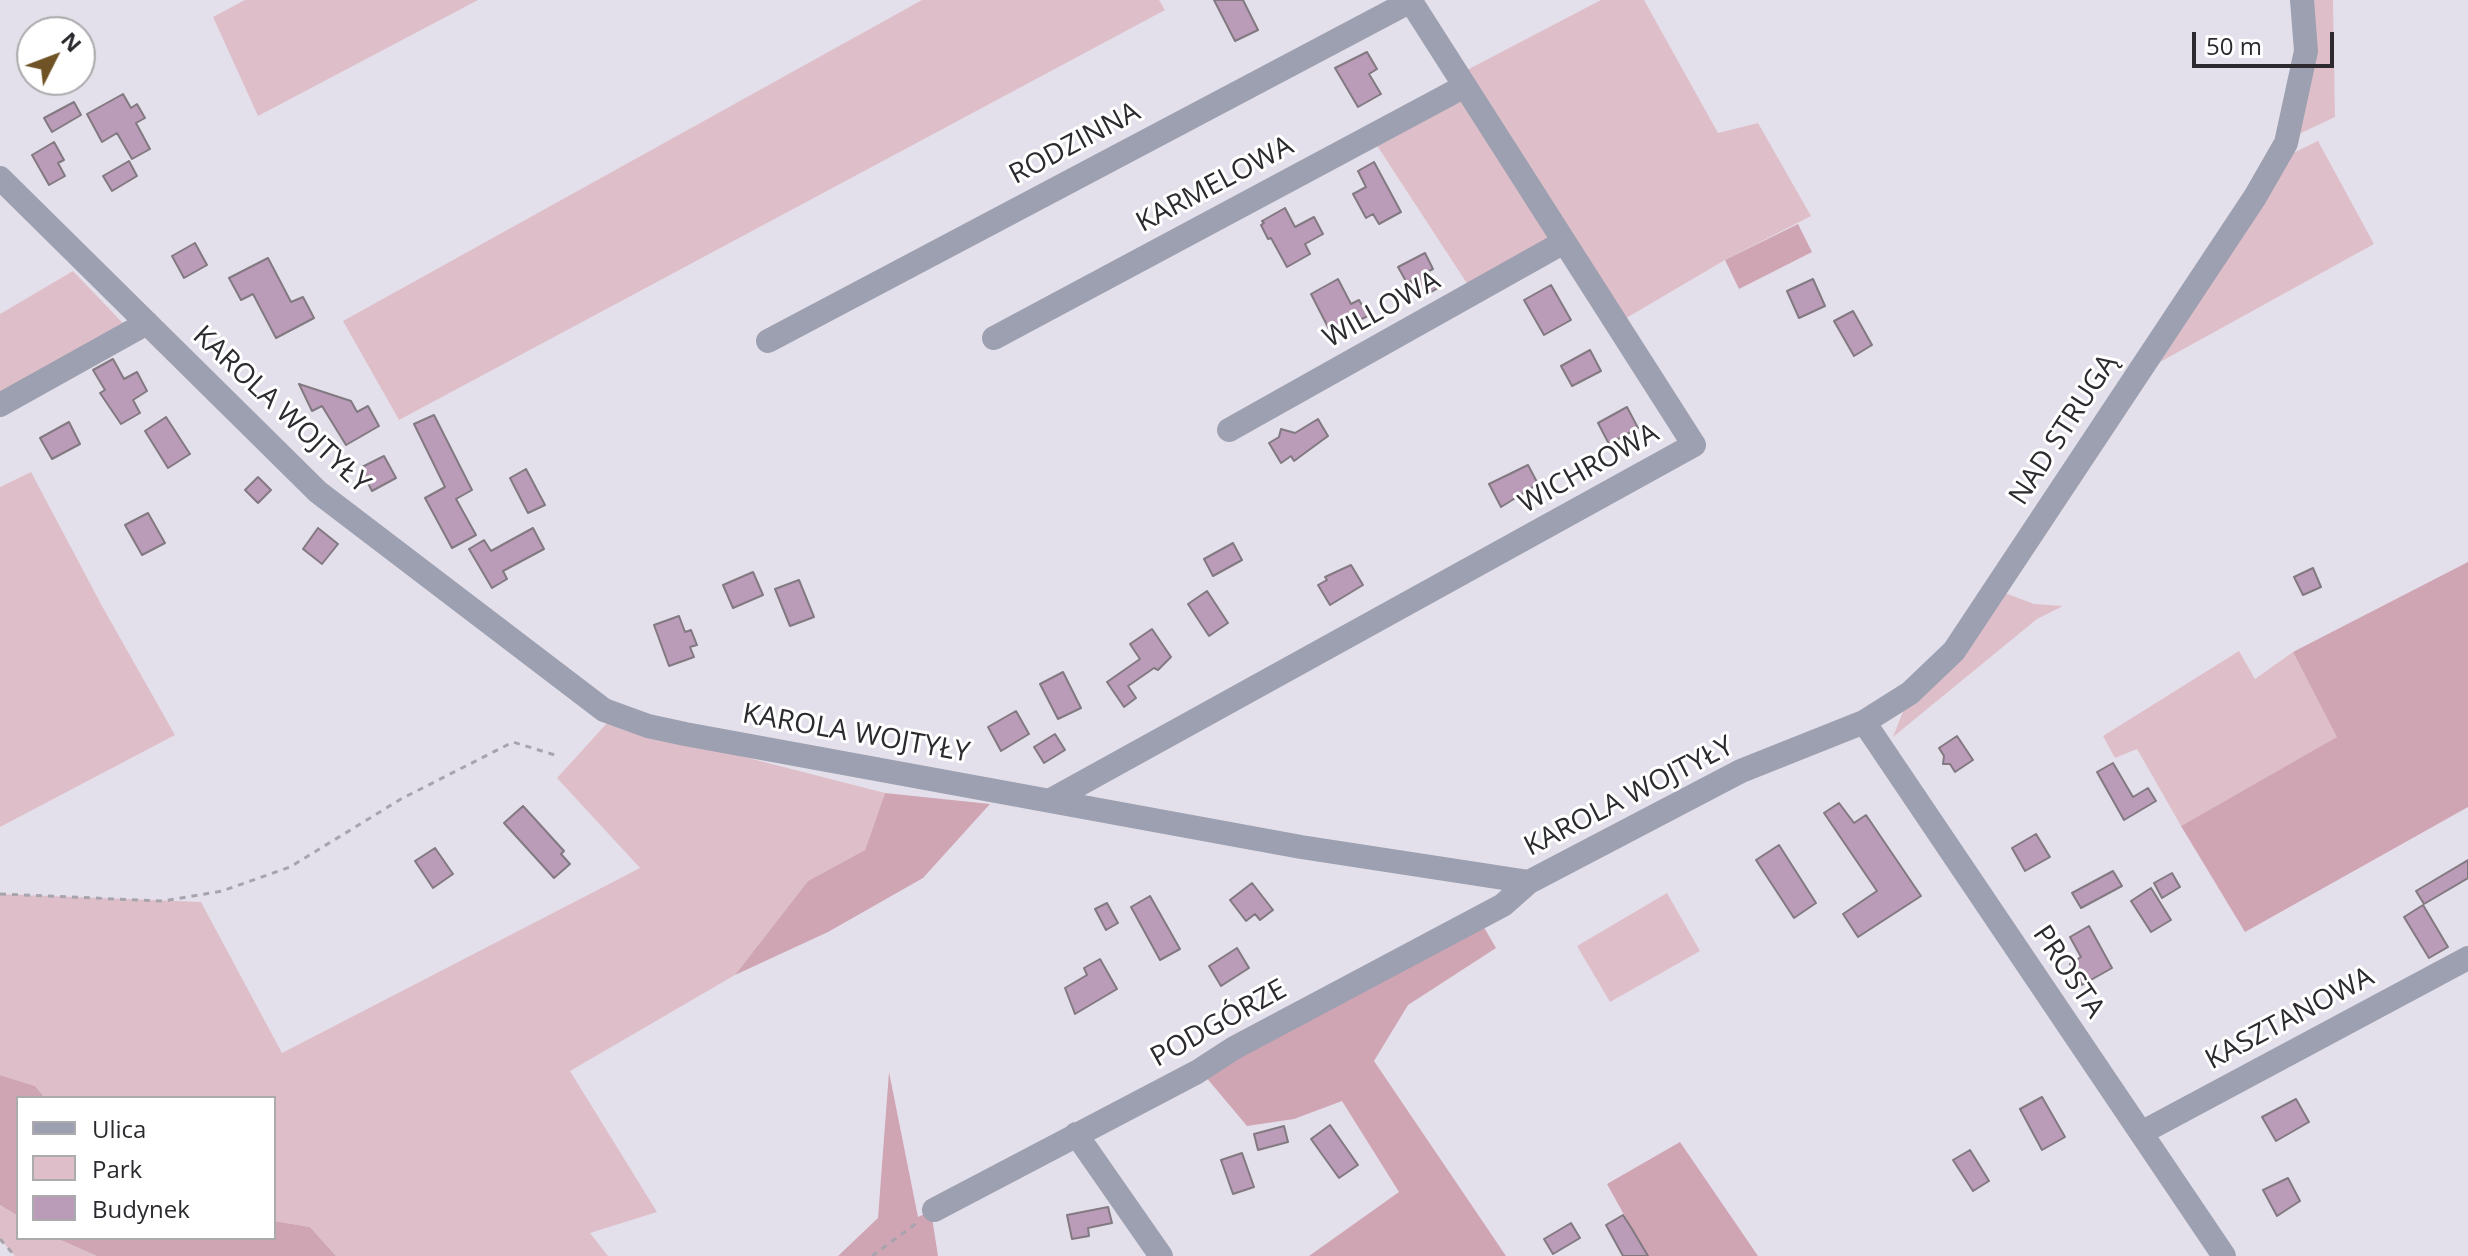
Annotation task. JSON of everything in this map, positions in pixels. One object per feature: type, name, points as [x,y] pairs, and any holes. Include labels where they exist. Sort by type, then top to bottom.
[{"type":"street","name":"WICHROWA","points":[[1051,800],[1694,445],[1410,0]]},
{"type":"street","name":"RODZINNA","points":[[768,341],[1410,0]]},
{"type":"street","name":"NAD STRUGĄ","points":[[1864,722],[1910,693],[1954,651],[2255,197],[2286,143],[2306,51],[2302,0]]},
{"type":"street","name":"KARMELOWA","points":[[994,338],[1465,86]]},
{"type":"street","name":"KAROLA WOJTYŁY","points":[[0,178],[318,492],[604,710],[648,726],[1301,847],[1529,882],[1741,771],[1864,722]]},
{"type":"street","name":"WILLOWA","points":[[1229,430],[1564,242]]},
{"type":"street","points":[[0,405],[147,323]]},
{"type":"street","name":"PROSTA","points":[[1864,722],[2224,1256]]},
{"type":"street","name":"PODGÓRZE","points":[[934,1210],[1197,1072],[1234,1048],[1503,905],[1529,882]]},
{"type":"street","name":"KASZTANOWA","points":[[2141,1133],[2468,958]]},
{"type":"street","points":[[1076,1134],[1161,1256]]},
{"type":"path","points":[[0,894],[163,901],[222,891],[290,867],[401,799],[513,742],[558,756]]},
{"type":"path","points":[[872,1256],[934,1210]]},
{"type":"path","points":[[0,1239],[15,1256]]},
{"type":"green space","points":[[245,0],[478,0],[258,116],[213,17]]},
{"type":"green space","points":[[922,0],[1159,0],[1165,10],[399,420],[343,321]]},
{"type":"green space","points":[[1601,0],[1644,0],[1718,133],[1758,123],[1811,216],[1725,260],[1623,320],[1465,71]]},
{"type":"green space","points":[[2313,0],[2333,0],[2335,117],[2299,134]]},
{"type":"green space","points":[[1458,97],[1547,226],[1547,240],[1468,285],[1374,141]]},
{"type":"green space","points":[[2318,141],[2374,244],[2160,362],[2291,154]]},
{"type":"green space","points":[[73,271],[139,340],[0,416],[0,314]]},
{"type":"green space","points":[[31,472],[175,735],[0,827],[0,487]]},
{"type":"green space","points":[[2005,593],[2034,604],[2063,606],[2037,619],[1893,737],[1904,709]]},
{"type":"green space","points":[[2239,651],[2255,679],[2293,652],[2338,737],[2181,826],[2137,749],[2115,758],[2103,736]]},
{"type":"green space","points":[[608,722],[885,793],[865,850],[808,881],[735,975],[570,1071],[657,1212],[590,1233],[608,1256],[336,1256],[310,1227],[276,1221],[276,1096],[43,1096],[35,1086],[0,1075],[0,894],[201,902],[282,1053],[640,868],[557,778]]},
{"type":"green space","points":[[1667,893],[1700,951],[1610,1002],[1577,946]]},
{"type":"green space","points":[[0,1205],[16,1215],[16,1240],[61,1240],[97,1256],[15,1256],[0,1239]]},
{"type":"shaded area","points":[[1798,224],[1812,252],[1739,289],[1725,260]]},
{"type":"shaded area","points":[[2468,562],[2468,807],[2245,932],[2181,826],[2337,737],[2293,652]]},
{"type":"shaded area","points":[[885,793],[990,804],[923,878],[828,932],[735,975],[808,881],[865,850]]},
{"type":"shaded area","points":[[1482,924],[1496,948],[1408,1005],[1374,1061],[1506,1256],[1309,1256],[1399,1192],[1342,1101],[1294,1119],[1247,1126],[1205,1076]]},
{"type":"shaded area","points":[[889,1072],[918,1217],[931,1211],[938,1256],[838,1256],[878,1218]]},
{"type":"shaded area","points":[[0,1075],[35,1086],[43,1096],[16,1096],[16,1215],[0,1205]]},
{"type":"shaded area","points":[[1680,1142],[1758,1256],[1647,1256],[1607,1184]]},
{"type":"shaded area","points":[[276,1221],[310,1227],[336,1256],[97,1256],[61,1240],[276,1240]]},
{"type":"building","points":[[1214,0],[1243,0],[1258,30],[1235,41]]},
{"type":"building","points":[[1367,52],[1377,69],[1369,74],[1381,94],[1358,107],[1335,68]]},
{"type":"building","points":[[123,94],[131,108],[137,104],[145,118],[136,123],[150,149],[132,159],[117,133],[102,142],[87,114]]},
{"type":"building","points":[[74,102],[81,115],[52,132],[44,118]]},
{"type":"building","points":[[54,142],[64,160],[58,163],[65,176],[49,185],[32,155]]},
{"type":"building","points":[[129,161],[137,176],[112,191],[103,176]]},
{"type":"building","points":[[1374,162],[1401,212],[1379,224],[1373,214],[1366,218],[1353,194],[1366,187],[1358,171]]},
{"type":"building","points":[[1285,208],[1295,227],[1314,217],[1323,234],[1305,244],[1310,254],[1287,267],[1261,225],[1264,223],[1262,221]]},
{"type":"building","points":[[195,243],[207,265],[184,278],[172,256]]},
{"type":"building","points":[[1425,253],[1433,269],[1429,271],[1438,288],[1421,298],[1398,267]]},
{"type":"building","points":[[268,258],[291,302],[303,297],[314,318],[276,338],[253,294],[241,300],[229,278]]},
{"type":"building","points":[[1338,279],[1351,304],[1359,300],[1368,316],[1331,333],[1311,294]]},
{"type":"building","points":[[1813,279],[1825,306],[1799,318],[1787,291]]},
{"type":"building","points":[[1551,285],[1571,320],[1544,335],[1524,300]]},
{"type":"building","points":[[1853,311],[1872,345],[1854,356],[1834,321]]},
{"type":"building","points":[[1590,350],[1601,371],[1572,386],[1561,366]]},
{"type":"building","points":[[113,359],[124,379],[137,372],[147,391],[133,400],[140,413],[121,424],[100,393],[105,390],[93,370]]},
{"type":"building","points":[[299,384],[351,401],[357,412],[368,406],[379,426],[346,445],[322,406],[312,411]]},
{"type":"building","points":[[1627,407],[1638,428],[1609,444],[1598,423]]},
{"type":"building","points":[[434,415],[472,490],[456,499],[476,535],[452,548],[425,498],[445,487],[414,424]]},
{"type":"building","points":[[166,417],[190,454],[168,468],[145,431]]},
{"type":"building","points":[[1318,419],[1328,436],[1294,461],[1291,456],[1281,463],[1269,443],[1279,437],[1281,429],[1295,433]]},
{"type":"building","points":[[69,422],[80,444],[52,459],[40,438]]},
{"type":"building","points":[[384,456],[396,478],[372,491],[360,468]]},
{"type":"building","points":[[1528,465],[1538,484],[1501,507],[1489,484]]},
{"type":"building","points":[[526,469],[545,505],[528,513],[510,478]]},
{"type":"building","points":[[258,477],[271,490],[258,503],[245,490]]},
{"type":"building","points":[[148,513],[165,543],[142,555],[125,525]]},
{"type":"building","points":[[318,528],[338,544],[322,564],[303,549]]},
{"type":"building","points":[[533,528],[544,549],[503,571],[507,579],[492,588],[469,549],[484,540],[491,551]]},
{"type":"building","points":[[1233,543],[1242,560],[1213,576],[1204,559]]},
{"type":"building","points":[[1351,565],[1363,585],[1330,605],[1318,585],[1327,580],[1325,577]]},
{"type":"building","points":[[2313,568],[2321,587],[2303,595],[2294,577]]},
{"type":"building","points":[[753,572],[763,595],[733,608],[723,585]]},
{"type":"building","points":[[799,580],[814,617],[790,626],[775,589]]},
{"type":"building","points":[[1207,591],[1228,623],[1209,636],[1188,604]]},
{"type":"building","points":[[679,616],[685,632],[691,630],[697,645],[690,647],[694,657],[669,666],[654,625]]},
{"type":"building","points":[[1152,629],[1171,657],[1158,670],[1154,668],[1128,686],[1136,698],[1124,707],[1107,682],[1140,659],[1130,644]]},
{"type":"building","points":[[1063,672],[1081,708],[1058,719],[1040,684]]},
{"type":"building","points":[[1016,711],[1029,734],[1001,751],[988,727]]},
{"type":"building","points":[[1055,734],[1065,750],[1044,763],[1034,747]]},
{"type":"building","points":[[1957,736],[1973,760],[1955,772],[1950,764],[1943,764],[1944,756],[1939,748]]},
{"type":"building","points":[[2113,763],[2133,797],[2148,788],[2156,801],[2124,820],[2097,772]]},
{"type":"building","points":[[1839,803],[1854,823],[1866,815],[1921,896],[1858,937],[1843,914],[1877,891],[1824,813]]},
{"type":"building","points":[[523,806],[564,851],[561,854],[570,864],[554,878],[504,823]]},
{"type":"building","points":[[2036,834],[2050,857],[2025,871],[2012,848]]},
{"type":"building","points":[[1779,845],[1816,903],[1794,918],[1756,860]]},
{"type":"building","points":[[435,848],[453,874],[433,888],[415,861]]},
{"type":"building","points":[[2468,860],[2468,878],[2424,904],[2416,891]]},
{"type":"building","points":[[2113,871],[2122,886],[2081,908],[2072,893]]},
{"type":"building","points":[[2172,873],[2180,887],[2162,898],[2154,883]]},
{"type":"building","points":[[1252,883],[1273,910],[1260,920],[1255,914],[1246,921],[1230,900]]},
{"type":"building","points":[[2151,888],[2171,920],[2151,932],[2131,901]]},
{"type":"building","points":[[1150,896],[1180,949],[1160,960],[1131,907]]},
{"type":"building","points":[[1107,903],[1118,923],[1106,930],[1095,909]]},
{"type":"building","points":[[2423,905],[2448,947],[2429,958],[2404,917]]},
{"type":"building","points":[[2089,926],[2112,968],[2082,985],[2070,964],[2081,957],[2070,937]]},
{"type":"building","points":[[1237,948],[1249,968],[1221,986],[1209,966]]},
{"type":"building","points":[[1100,959],[1117,989],[1075,1014],[1065,988],[1087,975],[1084,968]]},
{"type":"building","points":[[2042,1097],[2065,1137],[2042,1150],[2020,1109]]},
{"type":"building","points":[[2296,1099],[2309,1122],[2276,1141],[2262,1117]]},
{"type":"building","points":[[1330,1125],[1358,1165],[1339,1178],[1311,1139]]},
{"type":"building","points":[[1284,1126],[1288,1142],[1258,1150],[1254,1134]]},
{"type":"building","points":[[1970,1150],[1989,1181],[1973,1191],[1953,1160]]},
{"type":"building","points":[[1242,1153],[1254,1187],[1233,1194],[1221,1160]]},
{"type":"building","points":[[2288,1178],[2300,1201],[2277,1216],[2263,1190]]},
{"type":"building","points":[[1108,1207],[1112,1223],[1088,1228],[1089,1236],[1072,1239],[1067,1215]]},
{"type":"building","points":[[1623,1215],[1648,1256],[1623,1256],[1606,1225]]},
{"type":"building","points":[[1571,1223],[1580,1238],[1553,1254],[1544,1239]]}]
